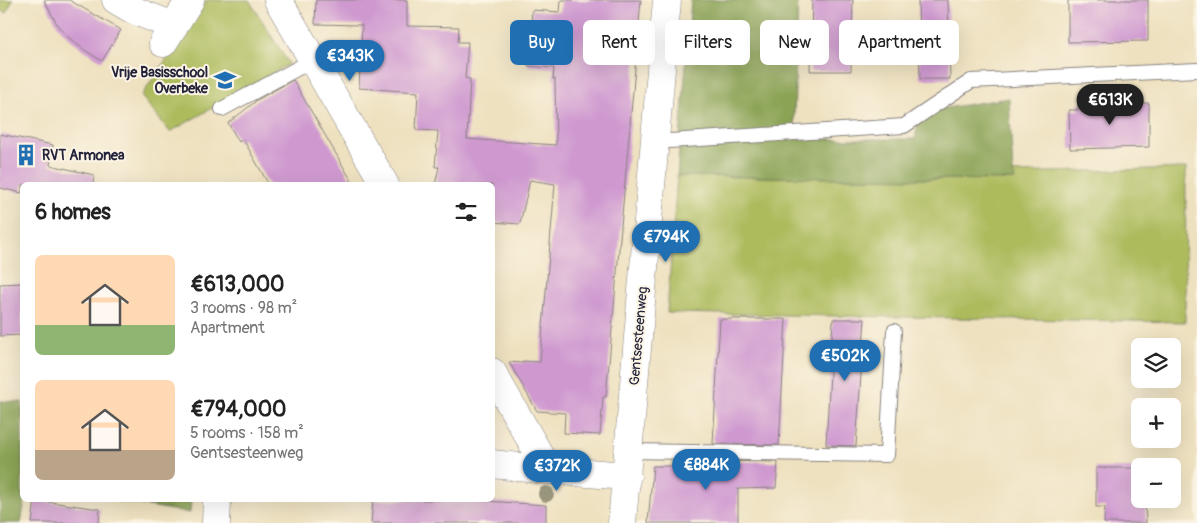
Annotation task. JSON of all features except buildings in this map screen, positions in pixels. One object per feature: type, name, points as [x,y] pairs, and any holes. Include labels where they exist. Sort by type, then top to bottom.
[{"type":"street","points":[[116,0],[168,34],[190,0]]},
{"type":"street","points":[[278,0],[383,182]]},
{"type":"street","name":"Gentsesteenweg","points":[[622,523],[667,0]]},
{"type":"street","points":[[495,377],[548,470]]},
{"type":"street","points":[[495,464],[548,470],[628,464]]},
{"type":"street","points":[[216,523],[217,502]]},
{"type":"lane","points":[[222,108],[313,60]]},
{"type":"lane","points":[[654,142],[904,126],[971,81],[1197,70]]},
{"type":"lane","points":[[628,464],[887,455],[894,331]]},
{"type":"green space","points":[[0,0],[13,0],[6,13],[0,10]]},
{"type":"green space","points":[[207,0],[249,0],[289,64],[170,132],[141,96]]},
{"type":"green space","points":[[691,0],[798,0],[797,20],[760,20],[760,65],[796,65],[794,117],[796,139],[915,139],[920,112],[1009,98],[1015,180],[677,176],[686,65],[750,65],[750,20],[689,20]]},
{"type":"green space","points":[[1186,168],[1185,322],[667,313],[677,176],[1014,180],[1013,173]]},
{"type":"green space","points":[[0,401],[20,402],[20,502],[25,502],[21,523],[0,523]]},
{"type":"green space","points":[[126,502],[191,502],[190,513]]},
{"type":"place","name":"Vrije Basisschool Overbeke","points":[[225,80]]},
{"type":"place","name":"RVT Armonea","points":[[26,155]]}]
